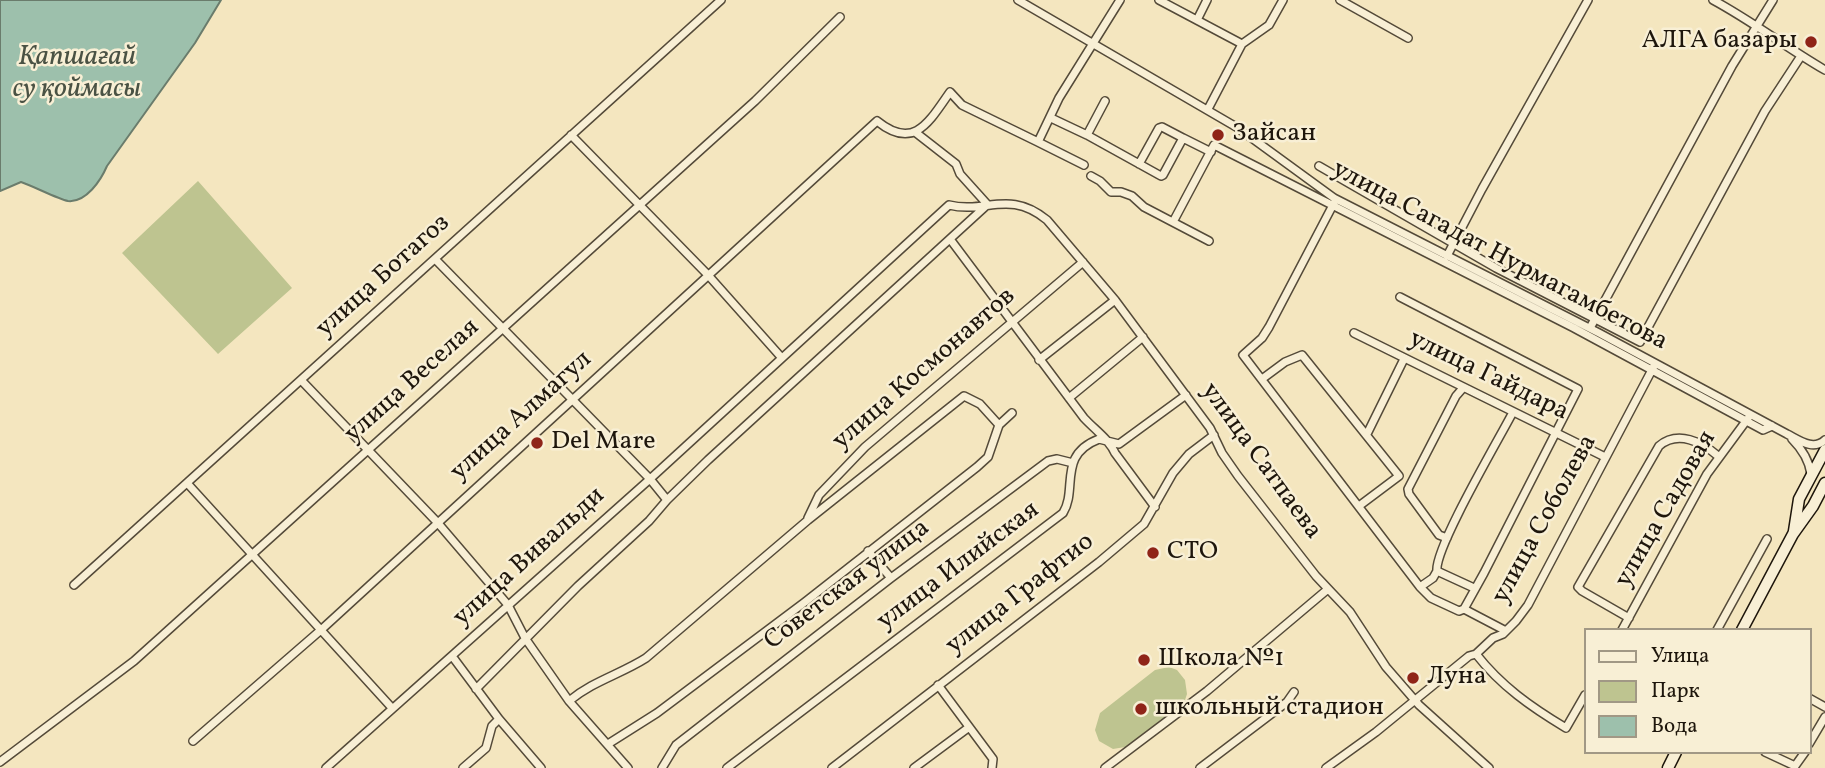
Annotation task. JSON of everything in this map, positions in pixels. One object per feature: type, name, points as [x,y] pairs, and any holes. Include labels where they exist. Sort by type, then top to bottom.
[{"type":"main road","points":[[1793,534],[1799,499],[1825,450]]},
{"type":"main road","points":[[1743,628],[1793,534],[1825,483]]},
{"type":"street","name":"улица Ботагоз","points":[[74,585],[721,0]]},
{"type":"street","name":"улица Сагадат Нурмагамбетова","points":[[1018,0],[1257,141],[1334,203],[1590,328],[1749,417],[1810,445],[1819,445],[1825,440]]},
{"type":"street","points":[[1038,142],[1059,98],[1120,0]]},
{"type":"street","points":[[1159,0],[1242,44]]},
{"type":"street","points":[[1196,20],[1208,0]]},
{"type":"street","points":[[1208,110],[1242,44],[1269,25],[1283,0]]},
{"type":"street","points":[[1340,0],[1408,38]]},
{"type":"street","points":[[1447,256],[1588,0]]},
{"type":"street","points":[[1713,0],[1825,70]]},
{"type":"street","points":[[1590,328],[1731,66],[1773,0]]},
{"type":"street","name":"улица Веселая","points":[[0,762],[134,661],[755,101],[840,17]]},
{"type":"street","points":[[1320,166],[1454,244],[1640,342],[1752,135],[1801,56]]},
{"type":"street","points":[[476,689],[578,586],[649,521],[667,500],[987,204],[960,174],[956,163],[915,132],[935,113],[950,92],[962,105],[1084,165]]},
{"type":"street","points":[[1087,135],[1105,101]]},
{"type":"street","points":[[1051,118],[1163,175],[1183,138]]},
{"type":"street","name":"улица Алмагул","points":[[193,741],[322,629],[877,121],[901,135],[915,132]]},
{"type":"street","points":[[1139,164],[1162,127],[1211,152]]},
{"type":"street","points":[[571,135],[708,275],[781,357]]},
{"type":"street","points":[[1173,222],[1214,145],[1654,366]]},
{"type":"street","points":[[1091,176],[1111,192],[1132,196],[1144,207],[1209,241]]},
{"type":"street","name":"улица Сатпаева","points":[[987,204],[1006,203],[1036,211],[1047,220],[1115,300],[1214,435],[1222,453],[1238,476],[1328,589],[1350,612],[1386,667],[1415,700],[1489,768]]},
{"type":"street","points":[[1334,203],[1269,327],[1262,338],[1243,355],[1420,587],[1431,598],[1459,611],[1464,609],[1506,631]]},
{"type":"street","name":"улица Вивальди","points":[[326,768],[650,479],[949,205],[964,209],[987,204]]},
{"type":"street","points":[[950,239],[1039,360],[1098,434],[1110,442],[1115,453],[1155,507]]},
{"type":"street","points":[[435,259],[574,400],[667,500]]},
{"type":"street","name":"улица Космонавтов","points":[[808,520],[819,495],[865,447],[1083,262]]},
{"type":"street","points":[[1400,297],[1578,389],[1464,609]]},
{"type":"street","points":[[1039,360],[1115,300]]},
{"type":"street","name":"улица Гайдара","points":[[1354,333],[1605,457]]},
{"type":"street","points":[[1069,398],[1143,337]]},
{"type":"street","points":[[1262,379],[1285,362],[1302,355],[1399,475],[1359,506]]},
{"type":"street","points":[[1367,434],[1404,359]]},
{"type":"street","name":"улица Соболева","points":[[1415,700],[1493,638],[1506,631],[1528,605],[1654,366]]},
{"type":"street","points":[[301,380],[437,522],[508,605],[525,638],[569,701],[628,768]]},
{"type":"street","points":[[1447,538],[1438,535],[1408,489],[1463,388]]},
{"type":"street","points":[[1073,463],[1093,441],[1098,439],[1119,444],[1186,395]]},
{"type":"street","name":"улица Космонавтов","points":[[569,701],[584,688],[616,672],[629,669],[646,658],[808,520],[964,396],[980,404],[999,425]]},
{"type":"street","points":[[608,744],[657,713],[805,602],[977,467],[990,452],[999,425],[1012,412]]},
{"type":"street","points":[[1420,587],[1433,578],[1437,571],[1437,561],[1447,538],[1513,412]]},
{"type":"street","name":"улица Садовая","points":[[1623,628],[1718,456],[1749,417]]},
{"type":"street","name":"улица Сагадат Нурмагамбетова","points":[[1787,434],[1801,448],[1810,466],[1811,476]]},
{"type":"street","name":"улица Графтио","points":[[832,768],[1099,562],[1144,524],[1173,473],[1189,454],[1214,435]]},
{"type":"street","points":[[1629,618],[1578,587],[1603,541],[1653,455],[1666,440],[1685,438],[1696,441],[1718,456]]},
{"type":"street","name":"Советская улица","points":[[663,768],[676,745],[891,578],[1048,461],[1057,458],[1073,463]]},
{"type":"street","name":"улица Илийская","points":[[727,768],[1063,513],[1068,504],[1073,463]]},
{"type":"street","points":[[187,484],[392,708]]},
{"type":"street","points":[[1718,628],[1767,539]]},
{"type":"street","points":[[869,551],[891,578]]},
{"type":"street","points":[[1437,571],[1474,588]]},
{"type":"street","points":[[1105,768],[1207,691],[1328,589]]},
{"type":"street","points":[[1472,655],[1516,696],[1566,728],[1584,697]]},
{"type":"street","points":[[452,656],[499,719],[541,768]]},
{"type":"street","points":[[938,685],[993,759],[992,768]]},
{"type":"street","points":[[1200,768],[1287,702],[1294,692]]},
{"type":"street","points":[[1326,768],[1415,700]]},
{"type":"street","points":[[1811,739],[1825,717]]},
{"type":"street","points":[[463,768],[486,748],[492,726],[499,719]]},
{"type":"street","points":[[914,768],[968,728]]},
{"type":"street","points":[[1769,754],[1795,766],[1804,754]]},
{"type":"green space","points":[[198,181],[292,288],[218,354],[122,253]]},
{"type":"green space","name":"школьный стадион","points":[[1169,667],[1177,670],[1185,680],[1187,694],[1183,706],[1131,746],[1113,749],[1099,741],[1095,730],[1100,713],[1155,670]]},
{"type":"water","name":"Қапшағай су қоймасы","points":[[0,0],[221,0],[195,43],[97,184],[81,198],[68,201],[21,182],[0,191]]},
{"type":"place","name":"АЛГА базары","points":[[1811,42]]},
{"type":"place","name":"Зайсан","points":[[1218,135]]},
{"type":"place","name":"Del Mare","points":[[537,443]]},
{"type":"place","name":"СТО","points":[[1153,553]]},
{"type":"place","name":"Школа №1","points":[[1144,660]]},
{"type":"place","name":"Луна","points":[[1413,678]]},
{"type":"place","name":"школьный стадион","points":[[1141,709]]}]
